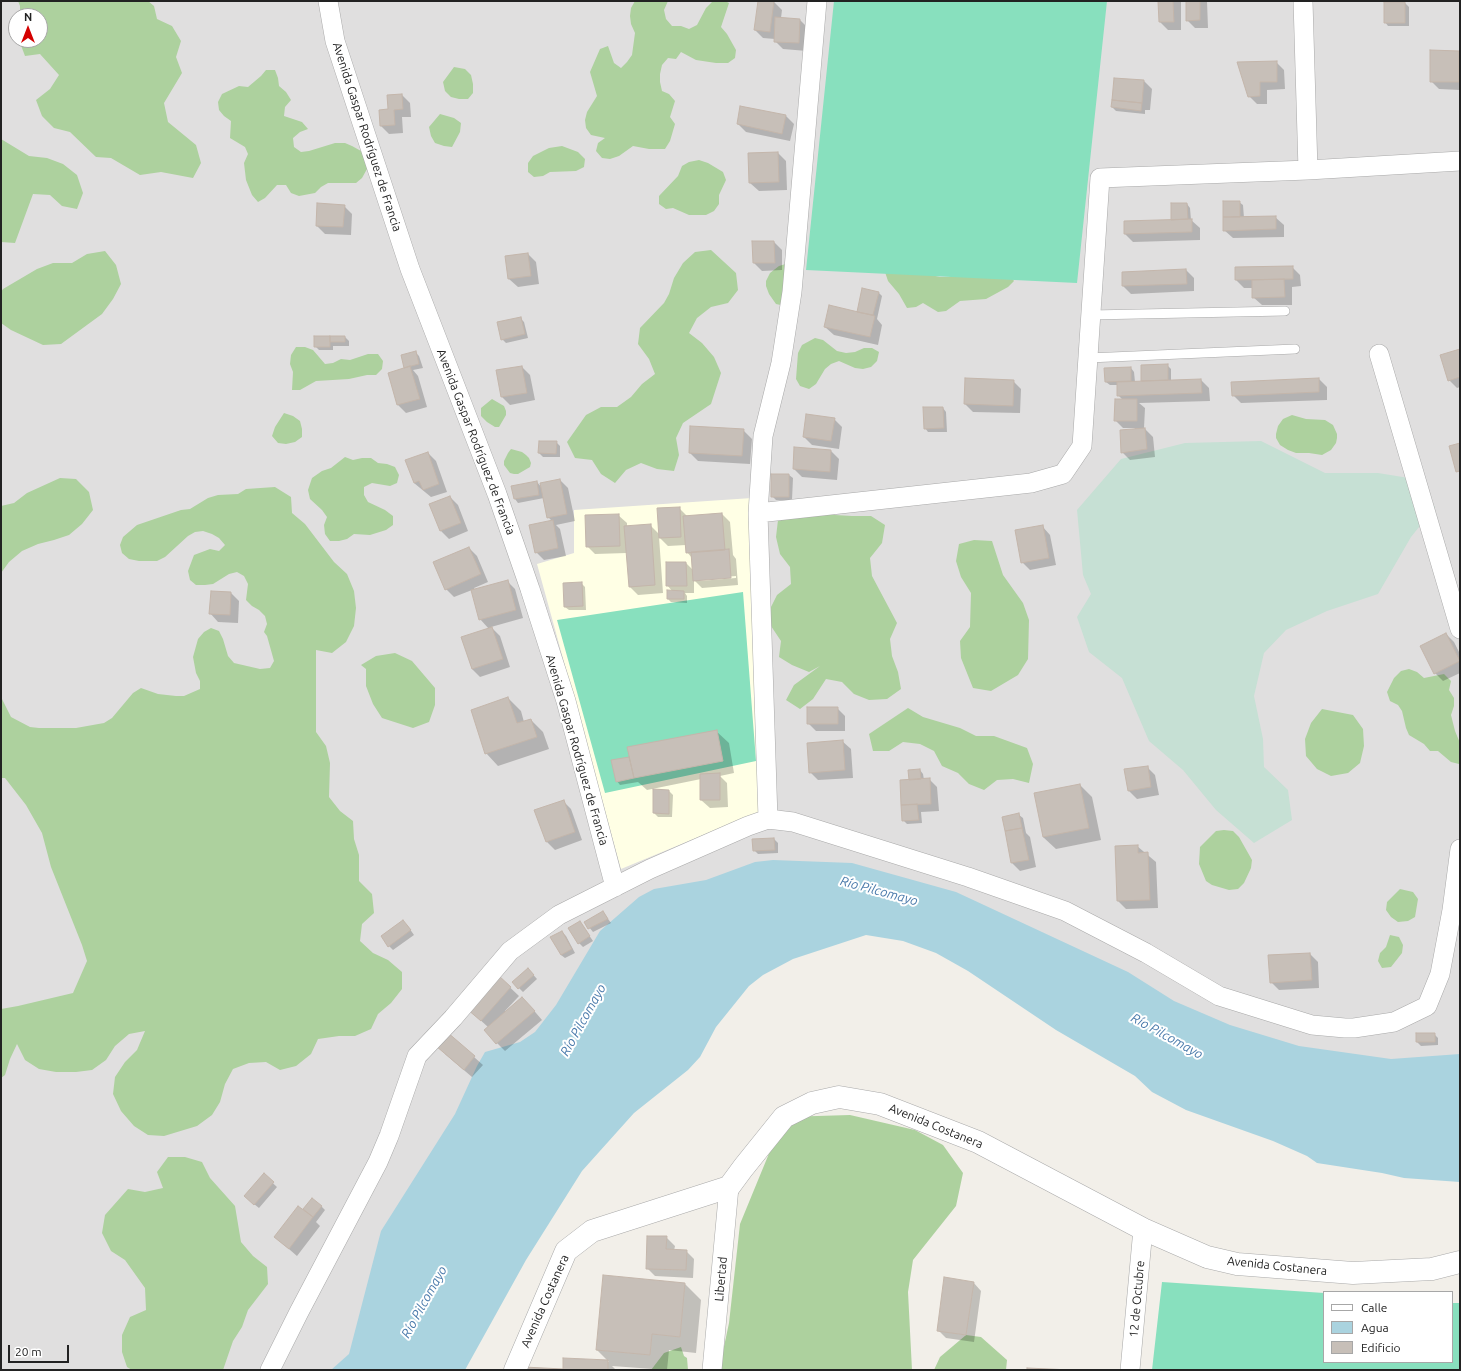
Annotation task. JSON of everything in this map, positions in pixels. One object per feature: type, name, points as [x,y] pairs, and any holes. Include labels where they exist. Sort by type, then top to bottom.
[{"type":"street","name":"Avenida Gaspar Rodríguez de Francia","points":[[328,1],[335,41],[410,269],[497,494],[530,589],[566,701],[615,887]]},
{"type":"street","points":[[768,819],[758,513],[763,436],[781,363],[792,292],[817,1]]},
{"type":"street","points":[[1303,1],[1308,170]]},
{"type":"street","points":[[758,513],[1030,483],[1063,474],[1082,446],[1100,178],[1308,170],[1460,161]]},
{"type":"street","points":[[1379,354],[1460,628]]},
{"type":"street","points":[[270,1370],[389,1136],[417,1056],[453,1018],[510,951],[559,915],[657,866],[748,826],[768,819],[793,822],[968,877],[1065,911],[1146,953],[1218,996],[1312,1025],[1345,1028],[1394,1022],[1427,1006],[1440,974],[1452,910],[1460,849]]},
{"type":"street","name":"Avenida Costanera","points":[[515,1370],[566,1251],[592,1231],[729,1187],[784,1117],[812,1103],[838,1098],[880,1104],[978,1142],[1143,1229],[1207,1257],[1237,1264],[1353,1273],[1432,1269],[1460,1262]]},
{"type":"street","name":"Libertad","points":[[712,1370],[729,1187]]},
{"type":"street","name":"12 de Octubre","points":[[1130,1370],[1143,1229]]},
{"type":"lane","points":[[1091,315],[1285,311]]},
{"type":"lane","points":[[1088,358],[1295,349]]},
{"type":"shaded area","points":[[1,1],[1460,1],[1460,1148],[821,883],[385,1370],[1,1370]]},
{"type":"shaded area","points":[[1261,441],[1325,473],[1378,473],[1415,479],[1435,507],[1411,537],[1378,594],[1327,611],[1286,630],[1264,653],[1254,696],[1263,739],[1264,767],[1288,790],[1292,820],[1254,843],[1216,810],[1183,770],[1149,741],[1122,678],[1089,652],[1077,617],[1091,594],[1083,575],[1077,510],[1121,459],[1185,443]]},
{"type":"shaded area","points":[[752,498],[761,811],[621,869],[537,564],[574,553],[574,510]]},
{"type":"green space","points":[[18,1],[148,1],[154,6],[157,19],[172,26],[181,41],[176,57],[182,73],[164,103],[168,122],[196,145],[201,163],[193,178],[161,172],[140,175],[111,158],[96,157],[70,132],[54,128],[42,116],[36,100],[50,89],[59,75],[40,54],[25,56],[22,48],[48,48],[48,8],[20,8]]},
{"type":"green space","points":[[635,1],[668,1],[664,10],[666,19],[672,26],[681,26],[689,29],[697,25],[706,8],[712,2],[725,1],[729,3],[721,27],[727,34],[736,50],[735,58],[728,63],[716,63],[696,60],[681,52],[676,59],[668,58],[662,65],[660,82],[662,91],[669,94],[675,101],[670,117],[675,124],[670,141],[665,149],[649,149],[633,146],[619,156],[610,159],[602,158],[596,151],[598,143],[605,138],[591,135],[586,128],[585,120],[587,112],[597,96],[590,72],[600,49],[608,46],[614,63],[621,68],[632,55],[635,33],[631,24],[630,16],[631,8]]},
{"type":"green space","points":[[834,1],[1107,1],[1077,283],[806,270]]},
{"type":"green space","points":[[454,67],[465,69],[471,75],[473,93],[468,99],[451,97],[445,91],[443,82]]},
{"type":"green space","points":[[266,70],[275,70],[279,86],[286,92],[291,100],[285,107],[284,116],[302,122],[308,129],[300,132],[293,138],[294,147],[301,152],[335,143],[345,143],[352,146],[361,151],[367,158],[367,169],[362,178],[356,183],[328,183],[315,193],[299,196],[291,193],[286,185],[277,185],[265,198],[258,202],[252,195],[246,180],[244,163],[248,154],[245,147],[230,138],[231,121],[219,110],[218,102],[222,94],[239,86],[248,87]]},
{"type":"green space","points":[[440,114],[454,118],[461,123],[460,132],[452,147],[435,143],[431,136],[429,127]]},
{"type":"green space","points":[[1,139],[29,156],[47,158],[63,164],[77,175],[83,193],[77,209],[62,206],[50,195],[33,194],[15,243],[1,242]]},
{"type":"green space","points":[[562,146],[578,152],[585,159],[584,167],[576,171],[550,172],[543,176],[534,177],[528,172],[528,163],[533,156],[549,148]]},
{"type":"green space","points":[[699,160],[708,163],[723,172],[726,180],[719,195],[719,204],[714,211],[706,215],[689,215],[673,208],[666,209],[659,204],[659,196],[678,176],[682,166],[689,162]]},
{"type":"green space","points":[[711,250],[736,273],[738,290],[728,303],[711,307],[697,318],[689,333],[702,343],[714,357],[721,373],[711,404],[683,423],[676,438],[679,455],[674,471],[657,469],[641,463],[626,470],[615,483],[601,474],[592,460],[575,458],[567,442],[586,415],[601,407],[617,407],[631,397],[642,384],[655,374],[649,359],[638,344],[640,328],[664,303],[669,294],[674,278],[683,263],[695,252]]},
{"type":"green space","points":[[105,251],[116,265],[121,284],[113,299],[102,314],[61,344],[43,345],[11,330],[1,323],[1,292],[3,289],[37,269],[53,263],[72,263],[87,254]]},
{"type":"green space","points":[[792,262],[785,306],[776,304],[769,294],[766,281],[770,273],[779,266]]},
{"type":"green space","points":[[965,270],[1009,274],[1014,281],[1008,287],[986,299],[960,301],[946,311],[938,312],[923,303],[916,307],[907,308],[899,294],[888,281],[885,272],[922,273],[940,277],[949,277]]},
{"type":"green space","points":[[815,338],[823,340],[837,351],[846,353],[855,352],[864,348],[872,348],[879,352],[877,361],[871,367],[863,369],[855,368],[839,361],[831,364],[825,369],[816,384],[809,389],[800,386],[796,379],[798,353],[802,345]]},
{"type":"green space","points":[[296,347],[305,347],[313,350],[325,364],[333,363],[341,359],[350,360],[368,354],[378,354],[383,361],[382,369],[376,375],[367,375],[349,379],[316,381],[300,390],[292,390],[293,372],[290,364],[291,355]]},
{"type":"green space","points":[[492,399],[504,406],[506,411],[506,415],[499,427],[495,427],[481,416],[481,408]]},
{"type":"green space","points":[[284,413],[293,416],[300,421],[302,429],[302,437],[295,442],[286,444],[278,443],[272,436],[275,427]]},
{"type":"green space","points":[[1292,415],[1306,419],[1325,420],[1333,425],[1337,438],[1336,443],[1331,450],[1322,455],[1296,453],[1280,445],[1276,438],[1278,426],[1283,419]]},
{"type":"green space","points":[[511,449],[522,452],[526,455],[531,463],[530,467],[518,474],[510,473],[504,465],[504,461]]},
{"type":"green space","points":[[345,457],[353,460],[371,458],[378,463],[395,467],[399,475],[397,483],[390,486],[372,483],[364,487],[364,495],[368,502],[385,510],[393,516],[393,525],[386,530],[370,535],[354,534],[347,539],[330,541],[325,534],[324,525],[327,517],[310,499],[308,490],[312,478],[322,471],[331,468]]},
{"type":"green space","points":[[60,478],[76,479],[89,492],[93,510],[82,524],[69,535],[38,544],[22,551],[9,562],[1,573],[1,506],[14,503],[27,493]]},
{"type":"green space","points":[[275,487],[291,497],[292,513],[305,524],[334,562],[347,574],[354,591],[356,608],[354,626],[346,642],[332,653],[316,650],[316,732],[326,746],[330,763],[329,797],[340,811],[353,821],[354,839],[359,855],[359,881],[372,894],[374,913],[362,924],[360,941],[373,953],[388,960],[402,972],[402,989],[391,1003],[378,1014],[371,1029],[355,1036],[339,1036],[318,1039],[311,1054],[296,1066],[280,1070],[266,1062],[249,1063],[233,1069],[225,1084],[220,1102],[212,1115],[197,1126],[164,1136],[148,1135],[134,1126],[121,1111],[113,1094],[115,1077],[125,1062],[137,1050],[145,1031],[129,1034],[115,1046],[106,1060],[92,1070],[76,1072],[56,1072],[39,1069],[25,1060],[17,1044],[5,1075],[1,1078],[1,1009],[73,993],[87,961],[51,867],[42,833],[26,805],[5,778],[1,778],[1,697],[11,717],[30,727],[76,728],[104,723],[112,718],[133,693],[141,688],[158,694],[176,696],[184,696],[200,689],[200,681],[196,673],[193,657],[198,639],[204,632],[211,628],[219,631],[228,656],[234,663],[260,669],[270,668],[274,661],[267,636],[264,632],[267,624],[265,616],[246,600],[248,584],[244,576],[237,572],[229,574],[213,584],[205,585],[196,585],[190,580],[188,571],[194,555],[210,549],[219,551],[225,545],[219,538],[203,531],[195,532],[188,536],[165,557],[157,561],[139,561],[129,559],[122,553],[120,545],[123,537],[137,525],[181,510],[190,509],[208,498],[218,495],[238,494],[246,489]]},
{"type":"green space","points":[[822,501],[835,515],[871,516],[885,525],[882,543],[870,558],[872,576],[897,623],[890,639],[892,656],[898,672],[901,689],[887,699],[869,700],[854,694],[842,682],[826,679],[813,699],[800,709],[786,700],[794,685],[820,666],[809,672],[792,665],[779,657],[781,641],[771,626],[770,609],[777,595],[791,584],[790,567],[780,554],[776,537],[778,520]]},
{"type":"green space","points":[[974,540],[992,541],[1003,575],[1023,603],[1029,620],[1028,659],[1018,675],[991,691],[973,688],[961,658],[960,641],[970,627],[971,593],[961,577],[956,561],[959,544]]},
{"type":"green space","points":[[743,592],[756,761],[605,793],[557,620]]},
{"type":"green space","points":[[395,653],[412,661],[435,688],[435,705],[429,722],[413,728],[382,718],[373,704],[366,686],[366,669],[361,665],[376,656]]},
{"type":"green space","points":[[1409,669],[1417,672],[1424,678],[1444,674],[1451,681],[1449,690],[1454,698],[1454,706],[1451,715],[1460,743],[1459,764],[1451,762],[1438,751],[1430,751],[1424,744],[1409,735],[1402,711],[1398,705],[1390,701],[1387,692],[1394,678],[1401,671]]},
{"type":"green space","points":[[908,708],[923,717],[960,728],[976,736],[994,736],[1027,748],[1033,764],[1029,783],[1013,779],[997,780],[984,790],[969,784],[958,773],[942,766],[934,751],[920,744],[903,742],[889,751],[873,751],[869,734]]},
{"type":"green space","points":[[1322,709],[1353,715],[1363,729],[1364,746],[1360,763],[1348,773],[1331,776],[1317,769],[1306,756],[1305,739],[1311,723]]},
{"type":"green space","points":[[1216,831],[1233,831],[1239,837],[1252,860],[1251,868],[1244,883],[1238,889],[1229,890],[1212,885],[1206,881],[1199,864],[1200,847]]},
{"type":"green space","points":[[1400,889],[1413,892],[1418,899],[1415,917],[1408,921],[1398,922],[1391,917],[1386,910],[1387,902]]},
{"type":"green space","points":[[1390,935],[1399,937],[1403,945],[1402,953],[1391,967],[1382,968],[1378,961],[1380,953],[1386,947]]},
{"type":"green space","points":[[850,1115],[915,1130],[943,1145],[963,1173],[956,1206],[913,1260],[908,1292],[912,1370],[719,1370],[729,1323],[740,1224],[784,1117]]},
{"type":"green space","points":[[168,1157],[185,1157],[202,1162],[210,1178],[235,1206],[241,1242],[253,1256],[267,1267],[268,1284],[248,1310],[242,1327],[233,1341],[223,1370],[132,1370],[127,1367],[122,1352],[122,1335],[130,1317],[146,1310],[145,1288],[125,1260],[111,1251],[102,1233],[105,1215],[128,1189],[145,1192],[163,1188],[157,1172]]},
{"type":"green space","points":[[1162,1282],[1323,1293],[1323,1363],[1453,1363],[1453,1303],[1460,1303],[1460,1370],[1152,1370]]},
{"type":"green space","points":[[966,1335],[981,1337],[1007,1360],[1006,1370],[934,1370],[940,1357]]},
{"type":"green space","points":[[681,1347],[684,1356],[687,1358],[688,1370],[651,1370],[664,1353]]},
{"type":"water","name":"Río Pilcomayo","points":[[773,860],[852,863],[956,892],[1128,972],[1174,1001],[1230,1025],[1299,1046],[1391,1059],[1460,1054],[1460,1182],[1404,1178],[1317,1163],[1307,1156],[1273,1141],[1186,1110],[1152,1092],[1135,1076],[1056,1030],[968,971],[936,953],[903,941],[866,935],[793,959],[763,975],[749,986],[716,1027],[700,1057],[688,1070],[634,1113],[582,1171],[526,1260],[465,1370],[331,1370],[349,1354],[381,1231],[455,1114],[485,1052],[520,1042],[535,1032],[556,1005],[600,931],[639,897],[654,889],[706,880],[755,862]]},
{"type":"building","points":[[758,1],[774,1],[770,32],[754,30]]},
{"type":"building","points":[[1158,1],[1173,1],[1174,22],[1159,22]]},
{"type":"building","points":[[1186,1],[1200,1],[1200,20],[1186,21]]},
{"type":"building","points":[[1384,2],[1405,2],[1405,23],[1384,23]]},
{"type":"building","points":[[775,17],[800,19],[799,43],[774,42]]},
{"type":"building","points":[[1430,50],[1459,51],[1459,82],[1430,82]]},
{"type":"building","points":[[1277,61],[1277,82],[1260,82],[1260,96],[1248,97],[1237,62]]},
{"type":"building","points":[[1114,78],[1144,80],[1142,103],[1112,100]]},
{"type":"building","points":[[402,94],[403,109],[394,110],[395,125],[380,126],[379,110],[388,109],[387,95]]},
{"type":"building","points":[[1112,100],[1142,103],[1141,111],[1111,107]]},
{"type":"building","points":[[740,106],[786,115],[782,134],[737,124]]},
{"type":"building","points":[[778,152],[779,182],[749,183],[748,153]]},
{"type":"building","points":[[1223,201],[1240,201],[1240,217],[1223,217]]},
{"type":"building","points":[[317,203],[345,205],[343,227],[316,226]]},
{"type":"building","points":[[1171,203],[1187,203],[1188,219],[1171,220]]},
{"type":"building","points":[[1276,216],[1276,229],[1223,231],[1223,217]]},
{"type":"building","points":[[1192,219],[1192,232],[1124,234],[1124,221]]},
{"type":"building","points":[[752,241],[774,241],[775,263],[753,263]]},
{"type":"building","points":[[528,253],[531,276],[508,279],[505,256]]},
{"type":"building","points":[[1293,266],[1293,279],[1235,280],[1235,267]]},
{"type":"building","points":[[1186,269],[1187,284],[1122,286],[1122,272]]},
{"type":"building","points":[[1284,279],[1285,297],[1252,298],[1252,280]]},
{"type":"building","points":[[862,288],[879,292],[873,315],[857,312]]},
{"type":"building","points":[[829,305],[875,316],[870,337],[824,327]]},
{"type":"building","points":[[521,317],[525,334],[501,340],[497,322]]},
{"type":"building","points":[[314,336],[330,336],[330,347],[314,347]]},
{"type":"building","points":[[330,336],[345,336],[345,342],[330,342]]},
{"type":"building","points":[[1460,349],[1460,377],[1448,381],[1440,355]]},
{"type":"building","points":[[416,351],[419,364],[404,368],[401,355]]},
{"type":"building","points":[[1168,364],[1168,380],[1141,381],[1141,365]]},
{"type":"building","points":[[410,366],[420,399],[397,405],[388,373]]},
{"type":"building","points":[[522,366],[527,393],[501,397],[496,370]]},
{"type":"building","points":[[1131,367],[1131,381],[1105,382],[1104,368]]},
{"type":"building","points":[[965,378],[1014,380],[1013,406],[964,404]]},
{"type":"building","points":[[1319,378],[1319,392],[1232,396],[1231,382]]},
{"type":"building","points":[[1201,379],[1202,393],[1117,396],[1117,382]]},
{"type":"building","points":[[1115,399],[1137,399],[1137,421],[1114,421]]},
{"type":"building","points":[[923,407],[943,407],[944,428],[924,429]]},
{"type":"building","points":[[806,414],[835,418],[831,441],[803,437]]},
{"type":"building","points":[[690,426],[744,429],[742,456],[689,453]]},
{"type":"building","points":[[1145,428],[1147,449],[1121,453],[1120,430]]},
{"type":"building","points":[[539,441],[557,441],[556,454],[538,453]]},
{"type":"building","points":[[1460,443],[1460,471],[1456,472],[1449,446]]},
{"type":"building","points":[[794,447],[831,450],[830,472],[793,469]]},
{"type":"building","points":[[428,452],[439,484],[423,490],[419,481],[414,483],[405,460]]},
{"type":"building","points":[[771,474],[789,474],[789,497],[771,497]]},
{"type":"building","points":[[560,479],[567,514],[547,518],[540,483]]},
{"type":"building","points":[[537,481],[539,495],[514,499],[511,486]]},
{"type":"building","points":[[450,496],[461,523],[440,531],[429,504]]},
{"type":"building","points":[[680,507],[681,537],[659,538],[657,508]]},
{"type":"building","points":[[722,513],[725,550],[686,553],[683,516]]},
{"type":"building","points":[[619,514],[620,546],[586,547],[585,515]]},
{"type":"building","points":[[553,520],[558,548],[535,553],[529,525]]},
{"type":"building","points":[[651,524],[655,585],[629,587],[624,526]]},
{"type":"building","points":[[1043,525],[1049,558],[1021,563],[1015,530]]},
{"type":"building","points":[[469,547],[481,574],[445,590],[433,562]]},
{"type":"building","points":[[729,549],[731,578],[693,581],[691,552]]},
{"type":"building","points":[[666,562],[686,562],[687,586],[666,586]]},
{"type":"building","points":[[508,580],[516,610],[479,620],[471,590]]},
{"type":"building","points":[[582,582],[583,606],[564,607],[563,583]]},
{"type":"building","points":[[667,590],[684,591],[684,599],[667,599]]},
{"type":"building","points":[[211,591],[231,592],[230,615],[209,614]]},
{"type":"building","points":[[492,627],[503,659],[472,669],[461,637]]},
{"type":"building","points":[[1446,633],[1460,661],[1434,674],[1420,646]]},
{"type":"building","points":[[508,697],[517,723],[531,719],[537,737],[485,754],[471,710]]},
{"type":"building","points":[[807,707],[838,707],[838,724],[807,724]]},
{"type":"building","points":[[717,730],[723,761],[634,778],[627,747]]},
{"type":"building","points":[[843,740],[845,770],[809,773],[807,743]]},
{"type":"building","points":[[629,757],[634,778],[616,782],[611,760]]},
{"type":"building","points":[[1148,766],[1151,787],[1128,791],[1124,769]]},
{"type":"building","points":[[920,769],[921,779],[909,780],[908,770]]},
{"type":"building","points":[[720,773],[720,800],[700,800],[700,774]]},
{"type":"building","points":[[930,778],[931,804],[901,805],[900,780]]},
{"type":"building","points":[[1080,784],[1089,828],[1043,837],[1034,793]]},
{"type":"building","points":[[653,789],[669,790],[669,814],[653,813]]},
{"type":"building","points":[[564,800],[575,832],[546,842],[534,810]]},
{"type":"building","points":[[917,804],[919,820],[902,821],[901,805]]},
{"type":"building","points":[[1019,813],[1022,828],[1005,831],[1002,817]]},
{"type":"building","points":[[1022,828],[1029,860],[1011,863],[1005,831]]},
{"type":"building","points":[[774,838],[775,850],[753,851],[752,839]]},
{"type":"building","points":[[1138,845],[1138,853],[1148,852],[1150,900],[1117,901],[1115,846]]},
{"type":"building","points":[[603,911],[608,919],[588,929],[584,922]]},
{"type":"building","points":[[403,920],[411,930],[388,947],[381,936]]},
{"type":"building","points":[[580,921],[590,936],[578,944],[568,928]]},
{"type":"building","points":[[562,931],[572,949],[561,955],[550,937]]},
{"type":"building","points":[[1310,953],[1312,980],[1270,983],[1268,955]]},
{"type":"building","points":[[528,968],[534,975],[518,989],[512,982]]},
{"type":"building","points":[[498,975],[511,987],[481,1021],[467,1009]]},
{"type":"building","points":[[522,997],[535,1011],[496,1044],[484,1030]]},
{"type":"building","points":[[447,1032],[475,1056],[464,1070],[436,1046]]},
{"type":"building","points":[[1416,1033],[1435,1033],[1435,1042],[1416,1042]]},
{"type":"building","points":[[264,1173],[274,1182],[254,1205],[244,1196]]},
{"type":"building","points":[[312,1198],[322,1206],[313,1217],[303,1209]]},
{"type":"building","points":[[298,1206],[313,1217],[289,1249],[274,1237]]},
{"type":"building","points":[[647,1236],[667,1236],[666,1249],[687,1250],[686,1270],[646,1269]]},
{"type":"building","points":[[603,1275],[685,1283],[680,1337],[652,1334],[650,1355],[596,1350]]},
{"type":"building","points":[[944,1277],[974,1282],[966,1335],[937,1331]]},
{"type":"building","points":[[563,1358],[608,1360],[608,1370],[524,1370],[524,1367],[563,1369]]},
{"type":"building","points":[[1027,1368],[1071,1370],[1027,1370]]}]
